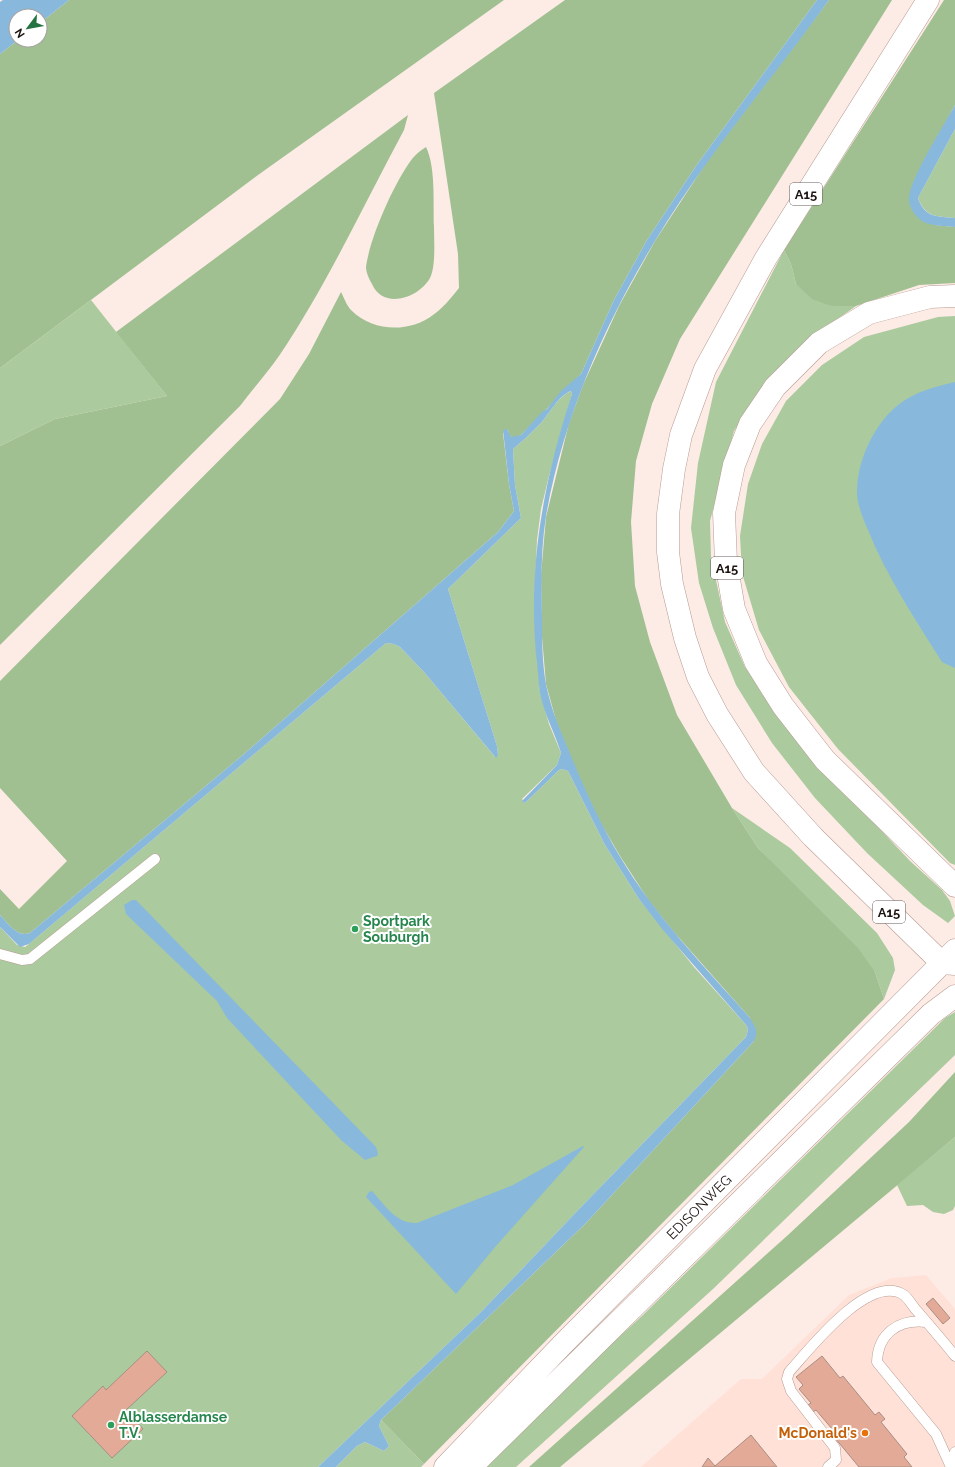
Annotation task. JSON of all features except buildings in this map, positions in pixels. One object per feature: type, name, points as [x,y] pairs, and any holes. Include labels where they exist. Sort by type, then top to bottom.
[{"type":"main road","name":"A15","points":[[928,0],[766,258],[705,369],[682,435],[674,469],[668,514],[668,552],[672,584],[685,638],[698,677],[718,714],[754,772],[813,837],[951,959]]},
{"type":"main road","name":"A15","points":[[955,296],[930,297],[869,314],[819,344],[775,387],[750,424],[734,465],[724,513],[726,562],[734,609],[756,663],[783,706],[825,760],[955,886]]},
{"type":"main road","name":"EDISONWEG","points":[[445,1467],[568,1339],[951,959]]},
{"type":"main road","name":"EDISONWEG","points":[[471,1467],[931,1014],[955,996]]},
{"type":"lane","points":[[0,954],[22,960],[30,959],[155,858]]},
{"type":"lane","points":[[828,1467],[836,1460],[836,1450],[791,1391],[787,1379],[790,1372],[822,1334],[852,1306],[877,1294],[891,1291],[904,1295],[955,1356]]},
{"type":"lane","points":[[926,1322],[908,1322],[892,1329],[880,1345],[877,1362],[936,1434],[952,1467]]},
{"type":"lane","points":[[952,1467],[955,1452]]},
{"type":"shaded area","points":[[926,1275],[955,1309],[955,1467],[641,1467],[741,1379],[762,1379],[849,1295],[892,1278]]},
{"type":"green space","points":[[69,0],[504,0],[258,175],[0,368],[0,54],[8,48],[48,48],[48,17]]},
{"type":"green space","points":[[565,0],[817,0],[696,166],[647,240],[614,300],[581,374],[521,435],[514,438],[509,436],[508,430],[503,433],[514,511],[498,532],[244,754],[30,933],[25,934],[17,932],[0,915],[0,889],[19,909],[67,861],[0,788],[0,681],[280,399],[309,354],[341,292],[351,310],[360,317],[370,323],[391,328],[413,325],[423,321],[447,303],[459,288],[458,254],[434,93]]},
{"type":"green space","points":[[829,0],[892,0],[680,339],[652,404],[636,461],[631,522],[635,586],[650,642],[677,715],[732,808],[758,848],[858,948],[875,972],[884,999],[424,1464],[381,1420],[586,1223],[754,1041],[750,1018],[673,931],[649,901],[599,820],[578,775],[557,724],[546,684],[542,637],[541,575],[546,517],[569,423],[583,385],[619,306],[655,241],[710,157]]},
{"type":"green space","points":[[944,0],[955,0],[955,105],[916,178],[909,198],[935,225],[955,227],[955,283],[919,285],[856,306],[831,306],[812,299],[796,284],[791,264],[784,250]]},
{"type":"green space","points":[[408,115],[404,130],[329,273],[296,329],[270,369],[240,406],[0,645],[0,446],[55,419],[167,396],[116,332]]},
{"type":"green space","points":[[955,129],[955,218],[932,215],[924,209],[918,198]]},
{"type":"green space","points":[[426,147],[433,175],[434,253],[432,273],[425,285],[410,296],[392,299],[384,297],[377,292],[368,276],[366,267],[368,255],[384,211],[398,182],[412,159]]},
{"type":"green space","points":[[784,250],[791,264],[796,284],[831,306],[856,306],[812,337],[767,379],[734,431],[710,521],[711,557],[725,622],[745,667],[773,709],[861,809],[910,861],[942,890],[950,901],[955,916],[948,923],[923,905],[867,853],[815,798],[772,743],[736,685],[713,628],[699,583],[691,528],[698,463],[716,382]]},
{"type":"green space","points":[[91,300],[167,396],[55,419],[0,446],[0,368]]},
{"type":"green space","points":[[955,316],[955,865],[950,863],[838,749],[789,687],[759,630],[742,573],[740,536],[748,484],[762,444],[786,401],[822,365],[864,337],[938,317]]},
{"type":"green space","name":"Sportpark Souburgh","points":[[571,391],[572,394],[541,509],[537,540],[534,607],[540,692],[549,724],[561,753],[557,765],[522,799],[525,803],[559,770],[562,769],[568,771],[605,845],[639,899],[694,967],[747,1026],[748,1030],[746,1037],[482,1311],[318,1467],[0,1467],[0,927],[17,945],[25,947],[386,643],[394,644],[400,647],[424,672],[495,757],[498,755],[497,746],[448,589],[521,518],[515,485],[513,449],[541,423],[562,397]]},
{"type":"green space","points":[[732,808],[790,848],[877,933],[893,958],[895,970],[884,999],[875,972],[758,848]]},
{"type":"green space","points":[[955,1012],[955,1055],[713,1289],[516,1467],[476,1467],[642,1316],[945,1018]]},
{"type":"green space","points":[[955,1072],[955,1137],[560,1467],[529,1467],[788,1235],[909,1122]]},
{"type":"green space","points":[[955,1137],[955,1206],[953,1210],[944,1214],[933,1212],[923,1205],[907,1206],[897,1185]]},
{"type":"green space","points":[[381,1420],[424,1464],[421,1467],[336,1467],[357,1446],[365,1442],[384,1451],[389,1446],[379,1426]]},
{"type":"water","points":[[3,0],[69,0],[48,17],[48,8],[8,8],[8,48],[0,54],[0,2]]},
{"type":"water","points":[[817,0],[829,0],[696,179],[655,241],[619,306],[588,374],[563,444],[553,480],[546,516],[542,553],[542,641],[546,684],[557,721],[582,781],[605,831],[633,877],[664,920],[750,1018],[756,1029],[754,1041],[586,1223],[381,1420],[379,1426],[389,1446],[384,1451],[365,1442],[357,1446],[336,1467],[318,1467],[482,1311],[746,1037],[748,1030],[747,1026],[663,930],[639,899],[605,845],[568,771],[562,769],[559,770],[525,803],[522,801],[557,765],[561,753],[540,693],[534,620],[534,587],[536,554],[546,490],[553,458],[572,394],[571,391],[566,393],[554,405],[541,423],[513,449],[515,485],[521,518],[448,589],[497,746],[498,755],[496,758],[424,672],[400,647],[394,644],[386,643],[29,944],[20,947],[0,927],[0,915],[17,932],[25,934],[30,933],[244,754],[498,532],[514,511],[509,484],[503,430],[507,429],[511,437],[521,435],[542,412],[547,409],[561,391],[581,374],[614,300],[647,240],[696,166]]},
{"type":"water","points":[[955,105],[955,129],[918,198],[921,205],[928,213],[937,216],[955,218],[955,227],[933,225],[925,223],[917,216],[912,210],[909,197],[911,188],[922,164]]},
{"type":"water","points":[[955,382],[955,668],[942,662],[893,581],[864,521],[857,497],[857,485],[859,470],[866,450],[872,437],[888,414],[907,399],[917,394],[941,385]]},
{"type":"water","points":[[132,900],[136,900],[376,1147],[378,1153],[377,1156],[365,1160],[341,1140],[227,1018],[217,1001],[126,914],[124,905]]},
{"type":"water","points":[[583,1146],[584,1147],[496,1246],[456,1294],[366,1197],[369,1192],[372,1191],[386,1208],[397,1217],[417,1223],[513,1185]]},
{"type":"place","name":"Sportpark Souburgh","points":[[355,929]]},
{"type":"place","name":"Alblasserdamse T.V.","points":[[111,1425]]},
{"type":"place","name":"McDonald's","points":[[865,1433]]}]
